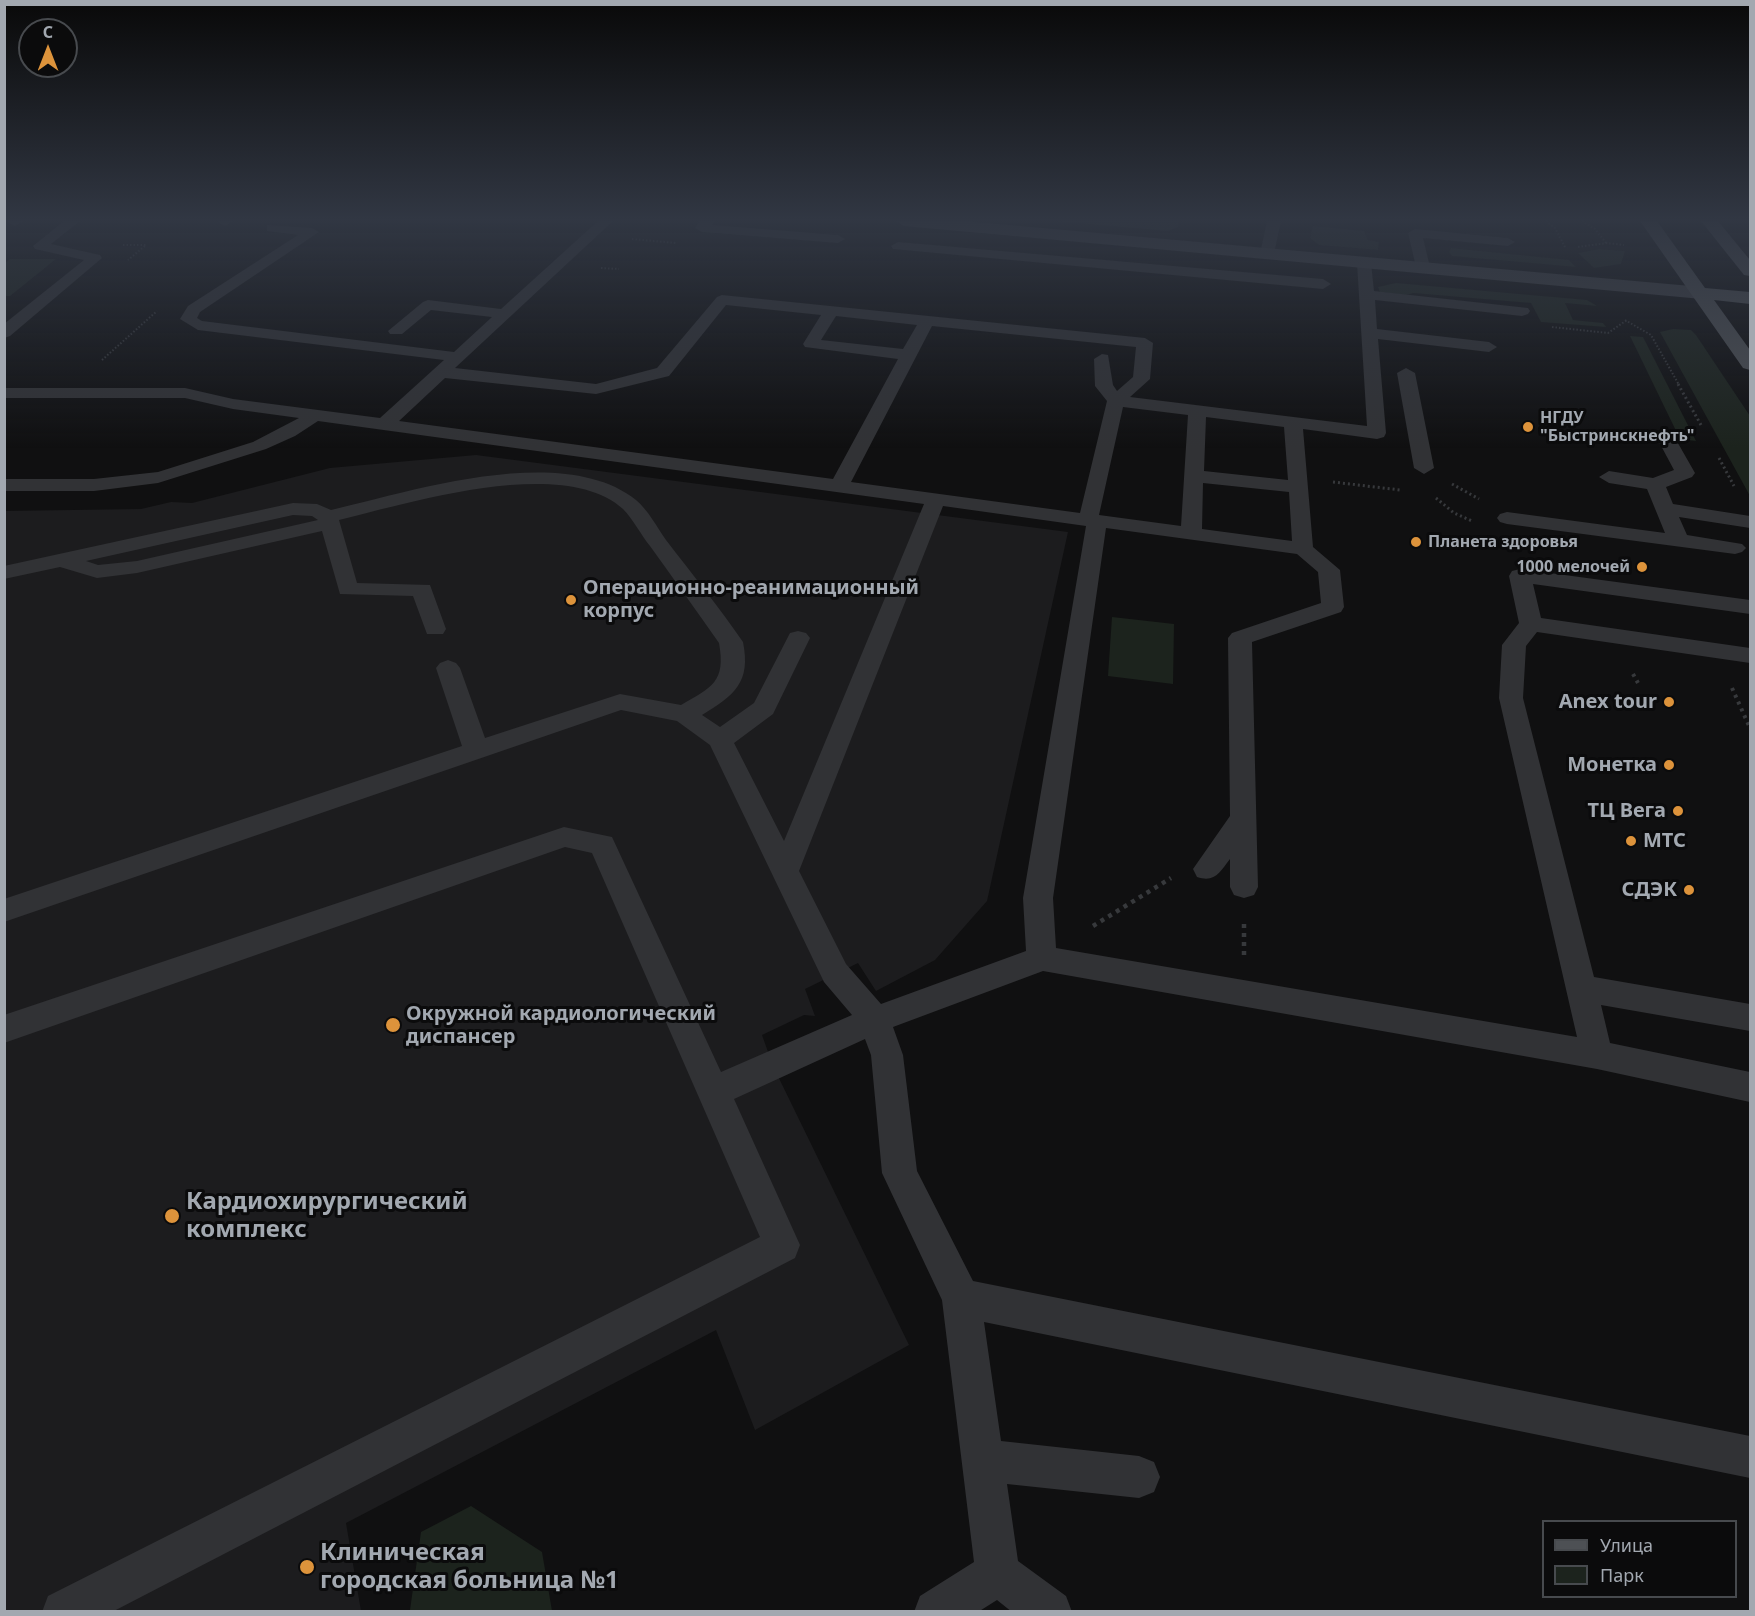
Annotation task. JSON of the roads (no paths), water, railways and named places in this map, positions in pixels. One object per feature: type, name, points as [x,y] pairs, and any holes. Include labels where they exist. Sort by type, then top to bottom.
[{"type":"main road","points":[[1704,296],[1750,364]]},
{"type":"main road","points":[[1735,296],[1750,298]]},
{"type":"lane","points":[[4,333],[12,321],[44,296]]},
{"type":"lane","points":[[213,296],[194,309],[188,319],[198,326],[458,357]]},
{"type":"lane","points":[[386,423],[524,296]]},
{"type":"lane","points":[[1102,358],[1104,386],[1116,401],[1377,433],[1371,333],[1366,296]]},
{"type":"lane","points":[[1370,296],[1522,311]]},
{"type":"lane","points":[[441,372],[596,389],[663,372],[722,300],[1145,343],[1141,379],[1116,401],[1093,520],[1038,898],[1042,958]]},
{"type":"lane","points":[[396,331],[428,305],[505,314]]},
{"type":"lane","points":[[831,311],[811,344],[909,355]]},
{"type":"lane","points":[[839,486],[927,322]]},
{"type":"lane","points":[[1371,333],[1489,347]]},
{"type":"lane","points":[[1373,369],[1425,375]]},
{"type":"lane","points":[[1406,373],[1424,468]]},
{"type":"lane","points":[[4,393],[185,393],[233,404],[1304,549],[1329,570],[1333,607],[1240,638],[1244,887]]},
{"type":"lane","points":[[1191,534],[1197,412]]},
{"type":"lane","points":[[4,485],[98,485],[146,480],[196,468],[259,446],[296,431],[316,414]]},
{"type":"lane","points":[[1293,424],[1304,549]]},
{"type":"lane","points":[[1609,477],[1655,484],[1685,473],[1668,442]]},
{"type":"lane","points":[[1195,476],[1298,482]]},
{"type":"lane","points":[[330,525],[492,480],[557,479],[600,487],[619,495],[630,505],[731,642],[735,669],[730,682],[720,693],[684,714]]},
{"type":"lane","points":[[1655,484],[1678,541]]},
{"type":"lane","points":[[785,871],[936,499]]},
{"type":"lane","points":[[4,573],[293,509],[317,510],[330,525],[348,589],[422,590],[435,628]]},
{"type":"lane","points":[[1667,509],[1750,522]]},
{"type":"lane","points":[[1507,518],[1735,548]]},
{"type":"lane","points":[[1531,624],[1520,576],[1750,607]]},
{"type":"lane","points":[[1531,624],[1514,645],[1511,698],[1596,1055]]},
{"type":"lane","points":[[1531,624],[1750,656]]},
{"type":"lane","points":[[720,740],[764,708],[798,638]]},
{"type":"lane","points":[[448,668],[477,752]]},
{"type":"lane","points":[[4,911],[620,702],[684,714],[720,740],[835,973],[875,1020],[887,1055],[900,1173],[961,1298],[998,1573],[1050,1611]]},
{"type":"lane","points":[[1207,869],[1244,818]]},
{"type":"lane","points":[[4,1029],[564,837],[602,844],[782,1245],[64,1611]]},
{"type":"lane","points":[[713,1092],[875,1020],[1042,958],[1596,1055],[1750,1087]]},
{"type":"lane","points":[[1580,988],[1750,1017]]},
{"type":"lane","points":[[961,1298],[1750,1457]]},
{"type":"lane","points":[[982,1460],[1139,1477]]},
{"type":"lane","points":[[936,1611],[998,1573]]},
{"type":"place","name":"НГДУ \"Быстринскнефть\"","points":[[1528,427]]},
{"type":"place","name":"Планета здоровья","points":[[1416,542]]},
{"type":"place","name":"1000 мелочей","points":[[1642,567]]},
{"type":"place","name":"Операционно-реанимационный корпус","points":[[571,600]]},
{"type":"place","name":"Anex tour","points":[[1669,702]]},
{"type":"place","name":"Монетка","points":[[1669,765]]},
{"type":"place","name":"ТЦ Вега","points":[[1678,811]]},
{"type":"place","name":"МТС","points":[[1631,841]]},
{"type":"place","name":"СДЭК","points":[[1689,890]]},
{"type":"place","name":"Окружной кардиологический диспансер","points":[[393,1025]]},
{"type":"place","name":"Кардиохирургический комплекс","points":[[172,1216]]},
{"type":"place","name":"Клиническая городская больница №1","points":[[307,1567]]}]
